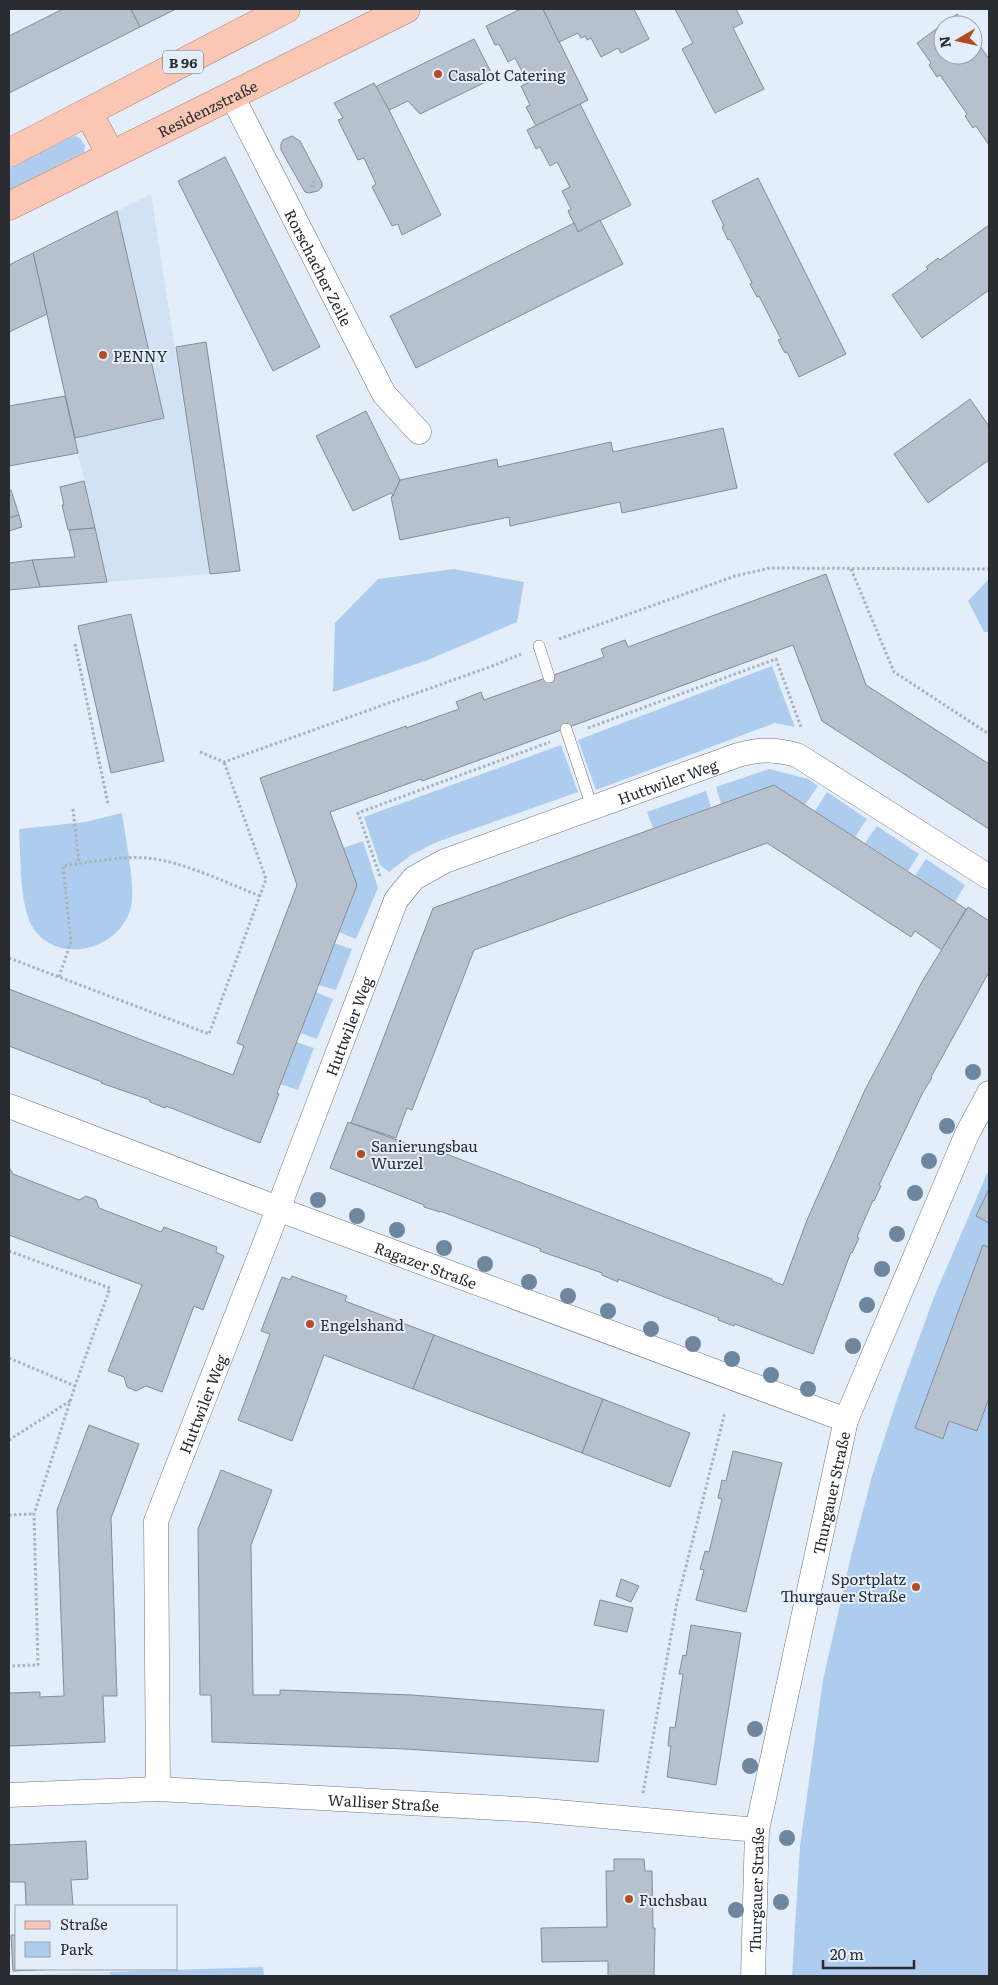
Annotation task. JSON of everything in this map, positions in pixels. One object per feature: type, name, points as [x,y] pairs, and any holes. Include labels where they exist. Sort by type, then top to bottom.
[{"type":"main road","name":"B 96","points":[[9,153],[286,9]]},
{"type":"main road","name":"Residenzstraße","points":[[9,206],[406,9]]},
{"type":"main road","points":[[88,112],[111,156]]},
{"type":"street","name":"Rorschacher Zeile","points":[[232,96],[384,394],[419,432]]},
{"type":"street","name":"Huttwiler Weg","points":[[158,1789],[156,1521],[396,900],[414,878],[429,868],[592,807],[738,755],[760,750],[779,750],[797,754],[989,877]]},
{"type":"street","name":"Thurgauer Straße","points":[[753,1976],[757,1830],[846,1420],[967,1134],[989,1093]]},
{"type":"street","name":"Ragazer Straße","points":[[9,1106],[846,1420]]},
{"type":"street","name":"Walliser Straße","points":[[9,1795],[158,1789],[535,1810],[757,1830]]},
{"type":"lane","points":[[539,646],[548,677]]},
{"type":"lane","points":[[566,729],[592,807]]},
{"type":"path","points":[[306,182],[314,188],[313,178]]},
{"type":"path","points":[[851,569],[894,672],[989,734]]},
{"type":"path","points":[[934,569],[989,569]]},
{"type":"path","points":[[75,644],[108,804]]},
{"type":"path","points":[[9,958],[209,1034],[266,879],[224,762]]},
{"type":"path","points":[[73,809],[79,863]]},
{"type":"path","points":[[59,977],[71,942],[63,866],[121,858],[149,858],[174,864],[260,896]]},
{"type":"path","points":[[9,1251],[110,1288],[75,1386],[34,1514],[38,1665],[9,1666]]},
{"type":"path","points":[[9,1358],[75,1386]]},
{"type":"path","points":[[9,1440],[70,1401]]},
{"type":"path","points":[[642,1799],[676,1602],[725,1412]]},
{"type":"path","points":[[9,1515],[34,1514]]},
{"type":"shaded area","points":[[151,194],[210,574],[107,582],[33,253]]},
{"type":"shaded area","points":[[110,1972],[110,1976],[9,1976],[9,1975]]},
{"type":"green space","points":[[74,136],[80,138],[85,146],[84,152],[9,190],[9,169]]},
{"type":"green space","points":[[454,569],[524,582],[517,622],[428,660],[333,692],[335,623],[378,579]]},
{"type":"green space","points":[[989,579],[989,632],[984,632],[968,601]]},
{"type":"green space","points":[[772,666],[795,727],[775,723],[596,790],[578,740]]},
{"type":"green space","points":[[561,745],[578,792],[437,842],[411,855],[389,872],[380,865],[364,817]]},
{"type":"green space","points":[[769,769],[808,779],[818,786],[805,805],[774,785],[721,804],[716,787]]},
{"type":"green space","points":[[706,791],[711,807],[653,828],[647,812]]},
{"type":"green space","points":[[827,792],[867,819],[855,837],[815,811]]},
{"type":"green space","points":[[122,813],[132,887],[131,907],[125,922],[115,934],[102,943],[87,948],[71,949],[56,946],[43,939],[32,926],[25,905],[19,829],[85,822]]},
{"type":"green space","points":[[877,826],[919,854],[908,871],[865,843]]},
{"type":"green space","points":[[363,841],[378,888],[356,939],[339,932],[343,848]]},
{"type":"green space","points":[[926,859],[965,885],[955,902],[915,876]]},
{"type":"green space","points":[[334,943],[352,949],[336,990],[318,985]]},
{"type":"green space","points":[[315,992],[333,999],[317,1039],[300,1033]]},
{"type":"green space","points":[[296,1042],[314,1048],[298,1090],[280,1084]]},
{"type":"green space","name":"Sportplatz Thurgauer Straße","points":[[989,1169],[989,1976],[792,1976],[800,1846],[823,1680],[851,1556],[872,1476],[897,1399],[934,1297]]},
{"type":"green space","points":[[263,1967],[264,1976],[110,1976],[110,1972]]},
{"type":"building","points":[[63,9],[131,9],[140,27],[9,93],[9,36]]},
{"type":"building","points":[[131,9],[176,9],[140,27]]},
{"type":"building","points":[[521,9],[543,9],[588,100],[536,126],[526,107],[530,105],[521,86],[528,83],[515,58],[508,62],[499,44],[495,45],[486,26]]},
{"type":"building","points":[[543,9],[634,9],[649,39],[621,53],[618,48],[601,57],[591,38],[587,40],[585,36],[581,38],[578,33],[559,42]]},
{"type":"building","points":[[675,9],[736,9],[743,23],[733,28],[764,89],[715,113],[682,49],[693,43]]},
{"type":"building","points":[[933,31],[933,65],[983,65],[983,50],[989,59],[989,145],[976,126],[973,128],[965,116],[967,114],[940,75],[937,77],[929,65],[931,63],[917,43]]},
{"type":"building","points":[[474,39],[494,78],[420,114],[408,101],[389,110],[375,87]]},
{"type":"building","points":[[374,83],[441,215],[402,235],[398,224],[392,226],[372,187],[376,184],[364,158],[358,160],[338,120],[343,118],[334,103]]},
{"type":"building","points":[[580,104],[631,205],[578,232],[568,211],[571,209],[562,191],[570,187],[557,162],[550,166],[540,147],[536,149],[527,130]]},
{"type":"building","points":[[292,136],[300,141],[322,183],[322,187],[318,191],[305,192],[281,150],[283,140]]},
{"type":"building","points":[[225,157],[320,347],[273,371],[178,181]]},
{"type":"building","points":[[758,178],[846,354],[799,377],[787,352],[785,353],[778,340],[781,339],[759,296],[757,297],[750,284],[752,283],[730,239],[728,240],[722,227],[724,226],[712,201]]},
{"type":"building","name":"PENNY","points":[[117,211],[164,418],[75,438],[33,253]]},
{"type":"building","points":[[600,220],[623,264],[416,368],[390,316],[574,223],[578,232]]},
{"type":"building","points":[[989,225],[989,290],[922,338],[892,295],[928,269],[926,267],[938,258],[940,260]]},
{"type":"building","points":[[33,253],[47,314],[9,332],[9,265]]},
{"type":"building","points":[[206,342],[240,571],[210,574],[176,347]]},
{"type":"building","points":[[65,396],[78,453],[9,466],[9,406]]},
{"type":"building","points":[[970,399],[989,426],[989,460],[928,503],[894,454]]},
{"type":"building","points":[[366,411],[400,480],[393,496],[391,493],[353,511],[316,436]]},
{"type":"building","points":[[723,428],[737,488],[622,513],[620,502],[510,526],[509,517],[400,540],[391,497],[400,480],[497,459],[498,467],[611,442],[613,452]]},
{"type":"building","points":[[84,481],[95,528],[68,530],[60,487]]},
{"type":"building","points":[[11,490],[19,515],[9,518],[9,491]]},
{"type":"building","points":[[19,515],[22,527],[9,531],[9,518]]},
{"type":"building","points":[[95,528],[107,582],[40,587],[32,560],[75,557],[69,530]]},
{"type":"building","points":[[32,560],[40,587],[9,590],[9,563]]},
{"type":"building","points":[[826,574],[866,685],[989,764],[989,829],[822,721],[793,645],[422,781],[421,779],[330,812],[357,885],[277,1093],[279,1094],[260,1143],[166,1106],[165,1108],[150,1102],[150,1100],[101,1083],[9,1046],[9,989],[233,1075],[244,1046],[237,1043],[297,885],[260,778],[459,709],[456,702],[481,692],[484,700],[604,657],[601,649],[625,640],[628,647]]},
{"type":"building","points":[[131,614],[164,761],[111,773],[78,626]]},
{"type":"building","points":[[774,785],[966,909],[942,950],[915,931],[911,937],[767,843],[474,950],[412,1110],[407,1108],[396,1138],[351,1123],[433,908]]},
{"type":"building","points":[[968,907],[989,921],[989,972],[923,1092],[879,1185],[881,1186],[857,1237],[859,1238],[851,1252],[813,1354],[735,1324],[734,1326],[718,1320],[719,1318],[618,1279],[618,1282],[602,1275],[602,1273],[540,1251],[541,1249],[440,1211],[424,1207],[424,1205],[330,1168],[348,1122],[427,1151],[428,1147],[772,1279],[772,1281],[783,1285],[807,1220],[865,1090],[923,980]]},
{"type":"building","points":[[9,1167],[13,1174],[79,1200],[86,1196],[96,1200],[99,1208],[161,1232],[164,1227],[217,1247],[216,1252],[224,1256],[203,1310],[194,1306],[162,1392],[146,1386],[136,1391],[127,1387],[124,1377],[108,1371],[142,1285],[9,1235]]},
{"type":"building","points":[[989,1189],[989,1223],[976,1216]]},
{"type":"building","points":[[983,1245],[989,1247],[989,1398],[977,1431],[949,1421],[943,1439],[915,1428]]},
{"type":"building","points":[[292,1276],[347,1296],[345,1301],[434,1335],[413,1389],[324,1355],[292,1441],[238,1420],[270,1334],[261,1331],[282,1277],[290,1280]]},
{"type":"building","points":[[434,1335],[603,1399],[582,1453],[413,1389]]},
{"type":"building","points":[[603,1399],[690,1433],[670,1487],[582,1453]]},
{"type":"building","points":[[89,1425],[139,1444],[111,1518],[117,1696],[103,1696],[105,1742],[9,1746],[9,1693],[40,1692],[40,1697],[64,1696],[57,1510]]},
{"type":"building","points":[[733,1451],[782,1463],[746,1612],[696,1600],[704,1570],[700,1569],[705,1551],[709,1552],[722,1499],[718,1498],[722,1480],[726,1481]]},
{"type":"building","points":[[221,1470],[272,1490],[251,1545],[253,1695],[280,1695],[280,1690],[412,1695],[604,1710],[598,1762],[406,1749],[212,1742],[211,1695],[200,1695],[198,1529]]},
{"type":"building","points":[[621,1579],[639,1586],[631,1602],[616,1596]]},
{"type":"building","points":[[600,1600],[633,1608],[627,1632],[594,1625]]},
{"type":"building","points":[[691,1625],[741,1633],[716,1785],[667,1777],[671,1746],[668,1746],[670,1727],[675,1728],[683,1674],[679,1674],[683,1655],[686,1656]]},
{"type":"building","points":[[86,1841],[88,1879],[71,1880],[73,1905],[26,1905],[25,1882],[9,1882],[9,1845]]},
{"type":"building","name":"Fuchsbau","points":[[614,1859],[644,1859],[645,1871],[652,1871],[653,1928],[655,1928],[654,1976],[608,1976],[608,1961],[542,1962],[541,1928],[607,1927],[606,1871],[614,1871]]},
{"type":"building","points":[[11,1935],[15,1935],[15,1970],[36,1970],[13,1971]]},
{"type":"place","name":"Casalot Catering","points":[[438,74]]},
{"type":"place","name":"PENNY","points":[[103,355]]},
{"type":"place","name":"Sanierungsbau Wurzel","points":[[361,1154]]},
{"type":"place","name":"Engelshand","points":[[310,1324]]},
{"type":"place","name":"Sportplatz Thurgauer Straße","points":[[916,1587]]},
{"type":"place","name":"Fuchsbau","points":[[629,1899]]}]
